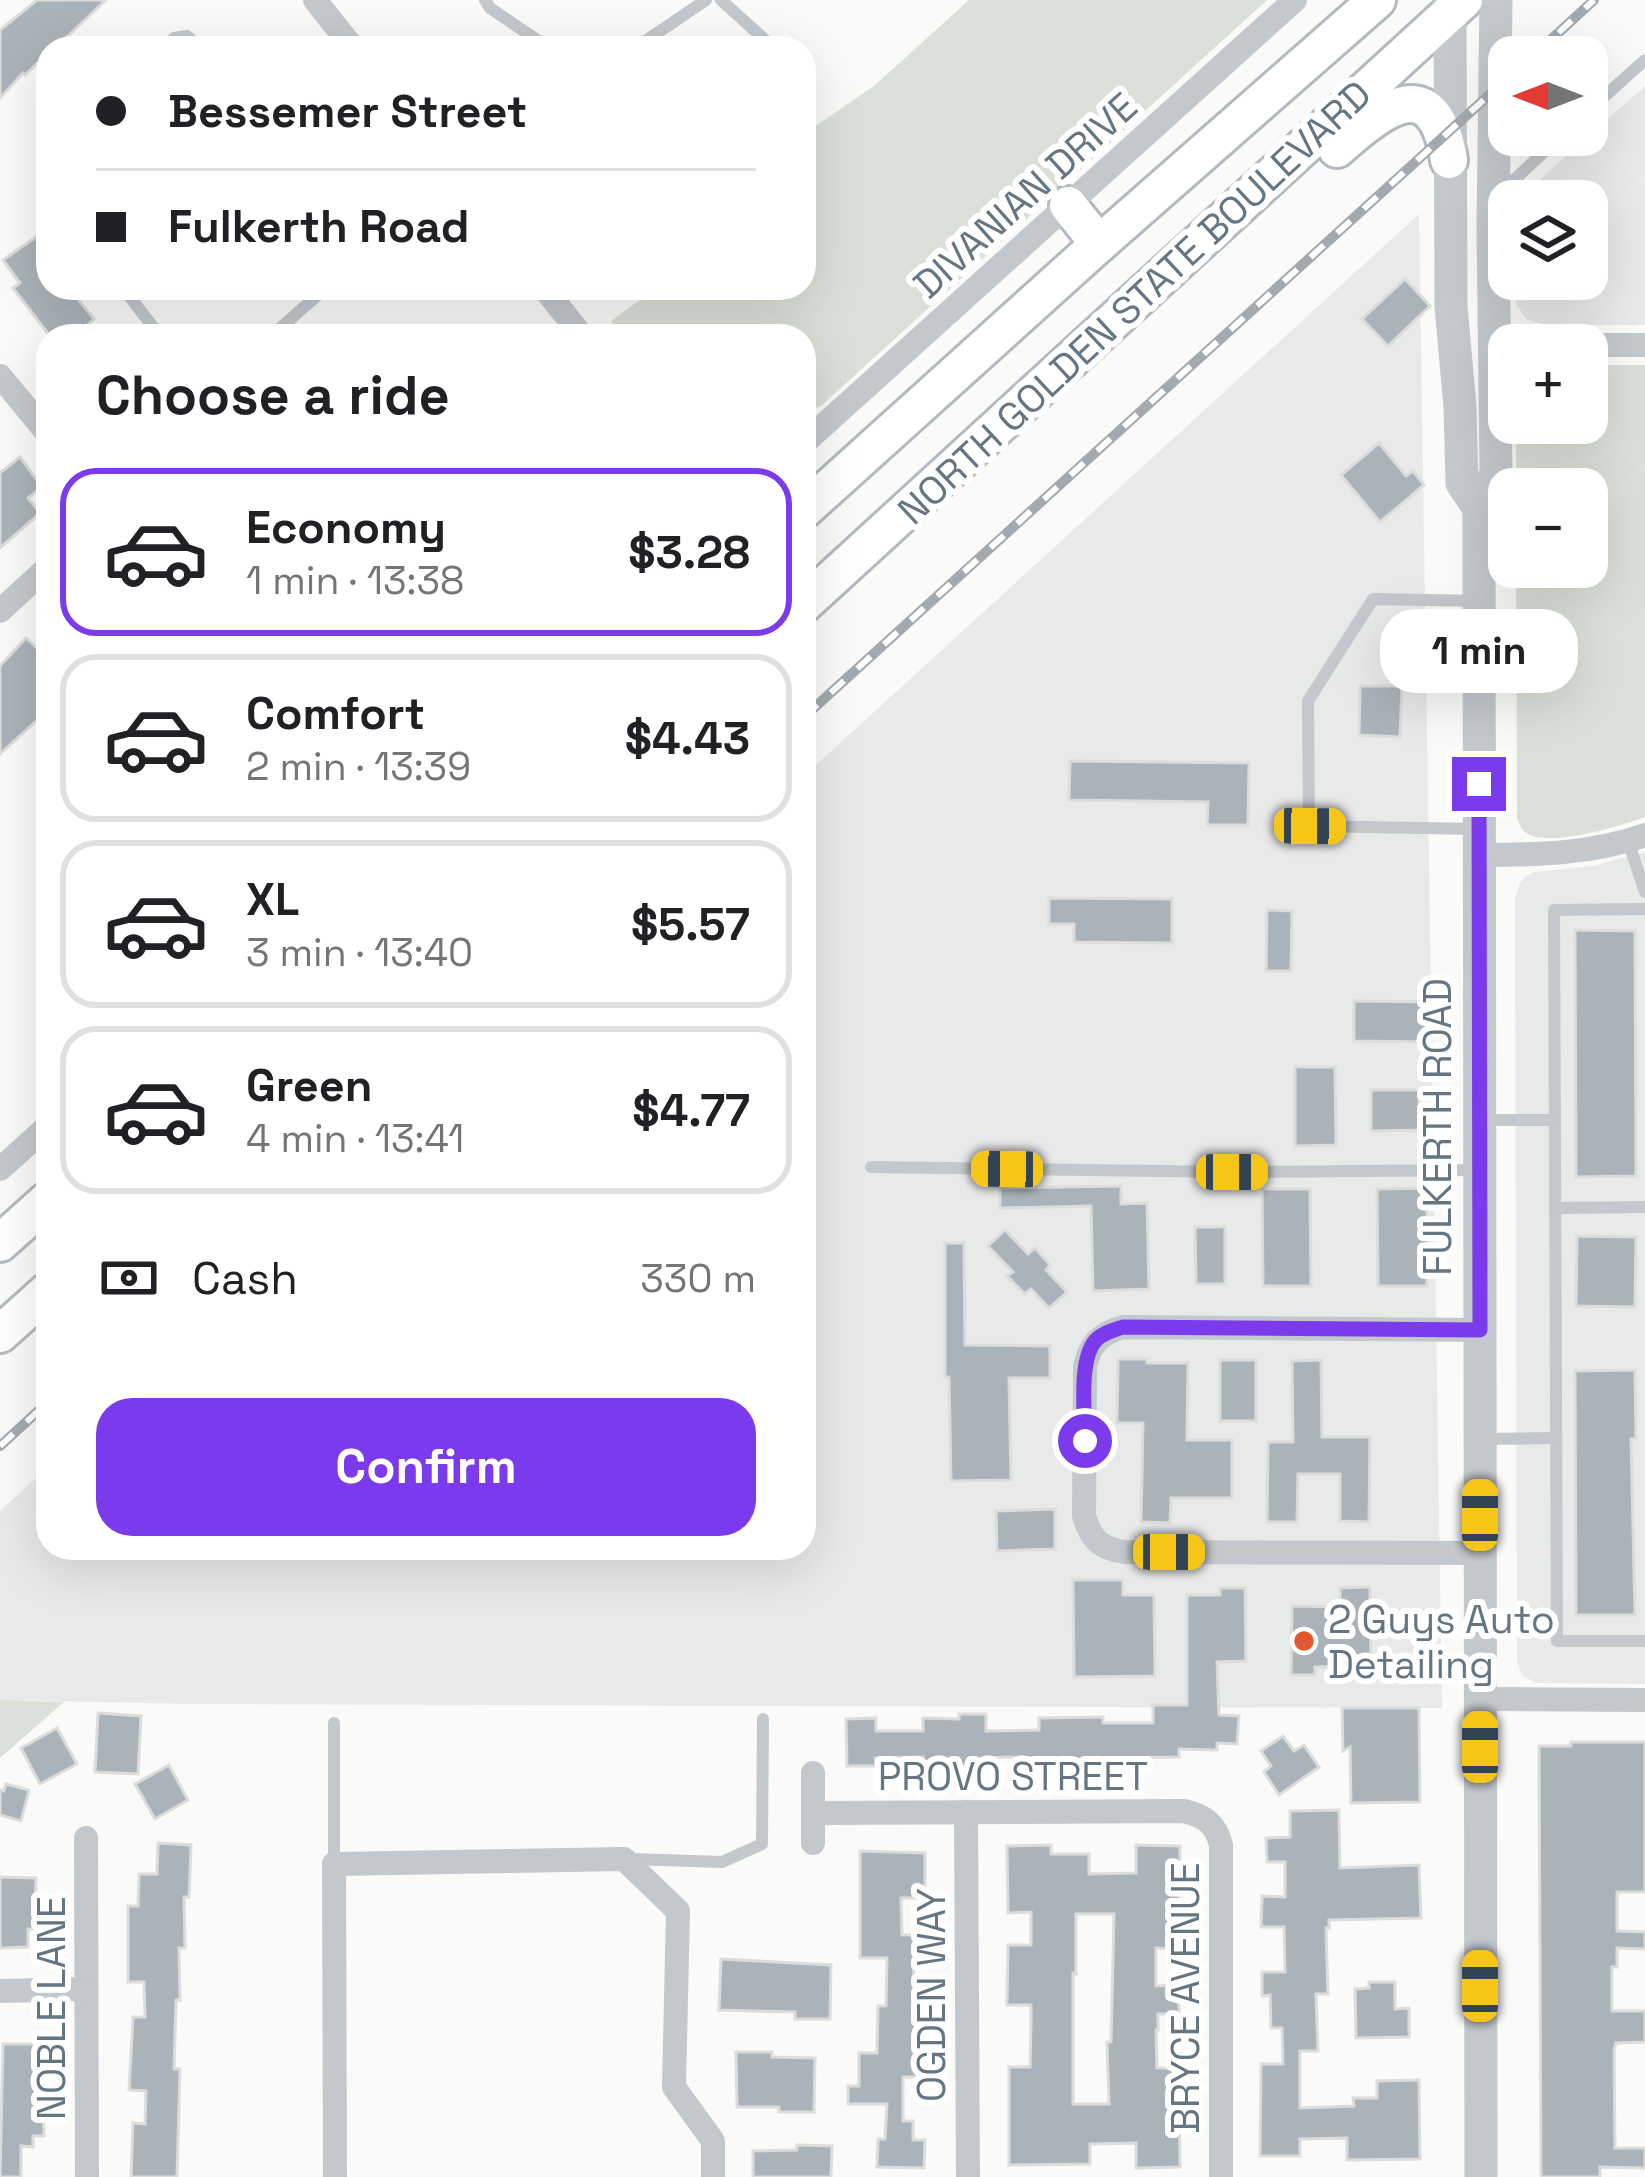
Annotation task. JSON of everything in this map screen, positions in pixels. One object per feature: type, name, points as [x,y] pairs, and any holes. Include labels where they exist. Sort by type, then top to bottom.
[{"type":"main road","name":"NORTH GOLDEN STATE BOULEVARD","points":[[816,499],[1377,0]]},
{"type":"main road","name":"NORTH GOLDEN STATE BOULEVARD","points":[[816,593],[1454,4]]},
{"type":"main road","points":[[1104,331],[1195,277],[1381,112],[1405,104],[1422,106],[1442,130],[1449,160]]},
{"type":"main road","points":[[1068,205],[1099,244]]},
{"type":"main road","points":[[0,1243],[36,1211]]},
{"type":"main road","points":[[0,1334],[36,1302]]},
{"type":"street","points":[[315,0],[344,36]]},
{"type":"street","name":"DIVANIAN DRIVE","points":[[816,432],[1295,0]]},
{"type":"street","name":"FULKERTH ROAD","points":[[1493,180],[1496,0]]},
{"type":"street","name":"FULKERTH ROAD","points":[[1454,4],[1450,286],[1462,483],[1479,508]]},
{"type":"street","points":[[554,300],[572,324]]},
{"type":"street","points":[[1608,345],[1645,345]]},
{"type":"street","points":[[0,376],[36,420]]},
{"type":"street","name":"FULKERTH ROAD","points":[[1481,2177],[1479,508],[1496,474],[1496,444]]},
{"type":"street","points":[[0,611],[36,581]]},
{"type":"street","points":[[1479,842],[1551,854],[1637,838]]},
{"type":"street","points":[[0,1169],[36,1137]]},
{"type":"street","points":[[1480,1330],[1123,1327],[1096,1339],[1085,1367],[1084,1515],[1097,1543],[1125,1552],[1480,1553]]},
{"type":"street","points":[[1480,1699],[1645,1700]]},
{"type":"street","points":[[813,1843],[814,1773]]},
{"type":"street","name":"PROVO STREET","points":[[813,1813],[1184,1811],[1210,1822]]},
{"type":"street","name":"OGDEN WAY","points":[[965,1812],[968,2177]]},
{"type":"street","name":"BRYCE AVENUE","points":[[1210,1822],[1221,1845],[1221,2177]]},
{"type":"street","name":"NOBLE LANE","points":[[86,1838],[87,2177]]},
{"type":"street","points":[[335,2177],[334,1864],[624,1859],[678,1911],[674,2086],[713,2141],[713,2177]]},
{"type":"street","points":[[0,1991],[86,1989]]},
{"type":"lane","points":[[484,0],[531,36]]},
{"type":"lane","points":[[652,36],[706,0]]},
{"type":"lane","points":[[721,0],[761,36]]},
{"type":"lane","points":[[1608,93],[1645,60]]},
{"type":"lane","points":[[1514,180],[1540,156]]},
{"type":"lane","points":[[132,300],[151,324]]},
{"type":"lane","points":[[285,324],[312,300]]},
{"type":"lane","points":[[1479,601],[1373,599],[1308,701],[1310,826],[1479,842]]},
{"type":"lane","points":[[1637,838],[1645,892]]},
{"type":"lane","points":[[1645,909],[1554,910],[1557,1641],[1645,1641]]},
{"type":"lane","points":[[1479,1120],[1555,1120]]},
{"type":"lane","points":[[872,1167],[1479,1170]]},
{"type":"lane","points":[[1555,1208],[1645,1208]]},
{"type":"lane","points":[[1480,1438],[1556,1438]]},
{"type":"lane","points":[[624,1859],[722,1862],[762,1844],[763,1719]]},
{"type":"lane","points":[[334,1723],[334,1864]]},
{"type":"shaded area","points":[[969,0],[1267,0],[821,406],[816,408],[816,324],[613,324],[640,300],[816,300],[816,126],[874,86]]},
{"type":"shaded area","points":[[1645,86],[1645,325],[1527,320],[1516,300],[1608,300],[1608,180],[1540,180],[1566,156],[1608,156],[1608,119]]},
{"type":"shaded area","points":[[1419,214],[1442,1708],[0,1700],[0,1511],[36,1478],[36,1560],[816,1560],[816,765]]},
{"type":"shaded area","points":[[1608,365],[1645,365],[1645,817],[1586,834],[1539,837],[1524,831],[1517,818],[1516,588],[1608,588],[1608,468],[1516,468],[1516,444],[1608,444]]},
{"type":"shaded area","points":[[1645,852],[1645,1684],[1536,1683],[1523,1676],[1517,1663],[1515,898],[1520,883],[1535,872],[1593,866]]},
{"type":"shaded area","points":[[0,1700],[64,1702],[0,1758]]},
{"type":"building","points":[[37,0],[106,0],[68,36],[36,36],[36,64],[0,98],[0,30]]},
{"type":"building","points":[[36,237],[36,300],[79,300],[94,319],[88,324],[41,324],[13,288],[20,283],[3,260]]},
{"type":"building","points":[[1405,279],[1430,306],[1388,346],[1362,319]]},
{"type":"building","points":[[1379,443],[1406,476],[1413,471],[1424,485],[1380,522],[1341,475]]},
{"type":"building","points":[[20,457],[36,479],[36,492],[28,498],[36,516],[0,548],[0,473]]},
{"type":"building","points":[[26,638],[36,647],[36,721],[0,754],[0,666]]},
{"type":"building","points":[[1360,686],[1402,686],[1400,737],[1359,735]]},
{"type":"building","points":[[1070,761],[1249,763],[1248,825],[1207,825],[1208,802],[1069,800]]},
{"type":"building","points":[[1049,898],[1172,899],[1172,943],[1074,942],[1074,924],[1049,924]]},
{"type":"building","points":[[1267,910],[1292,911],[1291,971],[1266,971]]},
{"type":"building","points":[[1575,930],[1635,931],[1636,1176],[1576,1177]]},
{"type":"building","points":[[1354,1001],[1431,1002],[1431,1042],[1354,1041]]},
{"type":"building","points":[[1295,1067],[1335,1067],[1336,1145],[1295,1146]]},
{"type":"building","points":[[1371,1090],[1419,1090],[1419,1130],[1371,1131]]},
{"type":"building","points":[[1121,1186],[1121,1204],[1147,1203],[1149,1289],[1093,1291],[1091,1206],[1000,1208],[1000,1188]]},
{"type":"building","points":[[1427,1188],[1427,1286],[1378,1286],[1377,1189]]},
{"type":"building","points":[[1262,1189],[1310,1189],[1311,1286],[1263,1286]]},
{"type":"building","points":[[1195,1227],[1225,1227],[1225,1284],[1196,1284]]},
{"type":"building","points":[[1005,1230],[1028,1254],[1035,1248],[1050,1265],[1046,1270],[1067,1292],[1049,1308],[1031,1289],[1025,1294],[1007,1276],[1013,1272],[988,1246]]},
{"type":"building","points":[[1577,1236],[1636,1237],[1635,1307],[1576,1306]]},
{"type":"building","points":[[945,1243],[964,1243],[965,1345],[1050,1346],[1050,1378],[1009,1378],[1011,1480],[951,1481]]},
{"type":"building","points":[[1118,1359],[1188,1363],[1187,1440],[1232,1440],[1232,1498],[1171,1498],[1170,1523],[1141,1522],[1143,1423],[1117,1423]]},
{"type":"building","points":[[1220,1360],[1256,1360],[1256,1421],[1220,1421]]},
{"type":"building","points":[[1321,1360],[1322,1437],[1370,1437],[1369,1522],[1340,1521],[1340,1474],[1298,1474],[1297,1522],[1267,1522],[1268,1442],[1293,1442],[1292,1361]]},
{"type":"building","points":[[1635,1370],[1636,1439],[1631,1439],[1635,1615],[1576,1615],[1575,1371]]},
{"type":"building","points":[[1055,1509],[1055,1549],[997,1551],[996,1511]]},
{"type":"building","points":[[1073,1580],[1123,1580],[1123,1595],[1154,1595],[1155,1676],[1074,1677]]},
{"type":"building","points":[[1370,1587],[1371,1666],[1315,1667],[1315,1675],[1291,1675],[1292,1606],[1340,1607],[1340,1588]]},
{"type":"building","points":[[1220,1588],[1245,1588],[1246,1661],[1217,1662],[1219,1715],[1239,1716],[1237,1744],[1217,1743],[1217,1750],[1179,1749],[1179,1757],[1103,1758],[1103,1765],[1038,1766],[1038,1758],[1008,1757],[987,1758],[987,1766],[923,1766],[923,1757],[875,1758],[876,1766],[847,1766],[846,1719],[876,1718],[876,1731],[923,1731],[923,1718],[959,1719],[959,1714],[986,1714],[986,1731],[1039,1730],[1039,1718],[1103,1717],[1103,1723],[1153,1723],[1153,1705],[1187,1705],[1187,1595],[1220,1595]]},
{"type":"building","points":[[1342,1708],[1419,1708],[1420,1802],[1351,1803],[1350,1747],[1343,1751]]},
{"type":"building","points":[[98,1713],[141,1716],[138,1774],[95,1772]]},
{"type":"building","points":[[57,1728],[77,1764],[40,1784],[21,1748]]},
{"type":"building","points":[[1283,1736],[1294,1751],[1304,1745],[1319,1767],[1279,1795],[1264,1772],[1271,1766],[1261,1751]]},
{"type":"building","points":[[1571,1742],[1645,1742],[1645,1892],[1617,1892],[1617,1931],[1645,1932],[1645,1949],[1617,1948],[1612,2011],[1645,2011],[1645,2042],[1616,2043],[1614,2050],[1615,2148],[1645,2148],[1645,2168],[1600,2167],[1600,2177],[1541,2177],[1539,1746],[1571,1746]]},
{"type":"building","points":[[169,1765],[188,1800],[155,1819],[135,1784]]},
{"type":"building","points":[[6,1784],[29,1790],[21,1821],[0,1815],[0,1790]]},
{"type":"building","points":[[1339,1810],[1340,1868],[1419,1865],[1421,1918],[1329,1920],[1328,1994],[1316,1994],[1318,2051],[1300,2051],[1300,2108],[1354,2106],[1353,2098],[1377,2098],[1377,2081],[1419,2080],[1420,2159],[1347,2160],[1347,2138],[1300,2139],[1300,2156],[1260,2156],[1261,2064],[1283,2064],[1282,2028],[1271,2028],[1270,1995],[1262,1996],[1262,1972],[1285,1972],[1284,1927],[1261,1927],[1262,1896],[1285,1897],[1285,1862],[1267,1862],[1266,1838],[1290,1837],[1290,1811]]},
{"type":"building","points":[[158,1843],[191,1845],[189,1897],[184,1897],[185,1948],[179,1948],[180,2000],[176,2000],[174,2069],[180,2069],[177,2177],[131,2177],[133,2123],[145,2124],[146,2091],[129,2090],[133,2017],[145,2017],[144,1982],[128,1982],[128,1906],[138,1906],[139,1874],[157,1874]]},
{"type":"building","points":[[1051,1845],[1051,1854],[1089,1854],[1089,1874],[1136,1873],[1136,1845],[1180,1846],[1179,1949],[1156,1948],[1156,1986],[1179,1985],[1179,2014],[1158,2014],[1156,2030],[1157,2068],[1179,2068],[1180,2167],[1136,2168],[1136,2143],[1090,2144],[1090,2164],[1009,2165],[1009,2067],[1030,2067],[1031,2005],[1007,2005],[1008,1945],[1031,1945],[1031,1912],[1008,1913],[1007,1846]],"holes":[[[1076,1914],[1114,1914],[1111,2042],[1107,2042],[1109,2104],[1073,2104]]]},
{"type":"building","points":[[860,1851],[925,1853],[925,1898],[901,1898],[902,1935],[925,1935],[925,1958],[914,1958],[913,2006],[925,2006],[925,2077],[903,2077],[903,2121],[913,2121],[913,2140],[925,2140],[924,2168],[877,2167],[887,2104],[848,2104],[848,2086],[859,2086],[859,2053],[877,2053],[878,2006],[886,2006],[887,1958],[860,1958]]},
{"type":"building","points":[[0,1877],[36,1878],[35,1906],[44,1906],[44,1929],[28,1929],[28,1947],[0,1948]]},
{"type":"building","points":[[721,1959],[831,1965],[830,2019],[795,2019],[795,2012],[719,2010]]},
{"type":"building","points":[[1369,1982],[1395,1982],[1395,2009],[1409,2008],[1409,2037],[1356,2038],[1355,1989],[1369,1988]]},
{"type":"building","points":[[3,2044],[42,2044],[44,2136],[33,2136],[33,2147],[21,2146],[21,2177],[0,2177]]},
{"type":"building","points":[[736,2052],[815,2058],[814,2112],[737,2107]]},
{"type":"building","points":[[797,2145],[832,2146],[831,2177],[753,2177],[753,2151],[797,2150]]},
{"type":"railway","points":[[1555,36],[1594,0]]},
{"type":"railway","points":[[816,706],[1488,96]]},
{"type":"railway","points":[[0,1446],[36,1413]]},
{"type":"place","name":"2 Guys Auto Detailing","points":[[1304,1641]]},
{"type":"route","points":[[1085,1441],[1089,1351],[1096,1339],[1123,1327],[1480,1330],[1479,784]]}]
